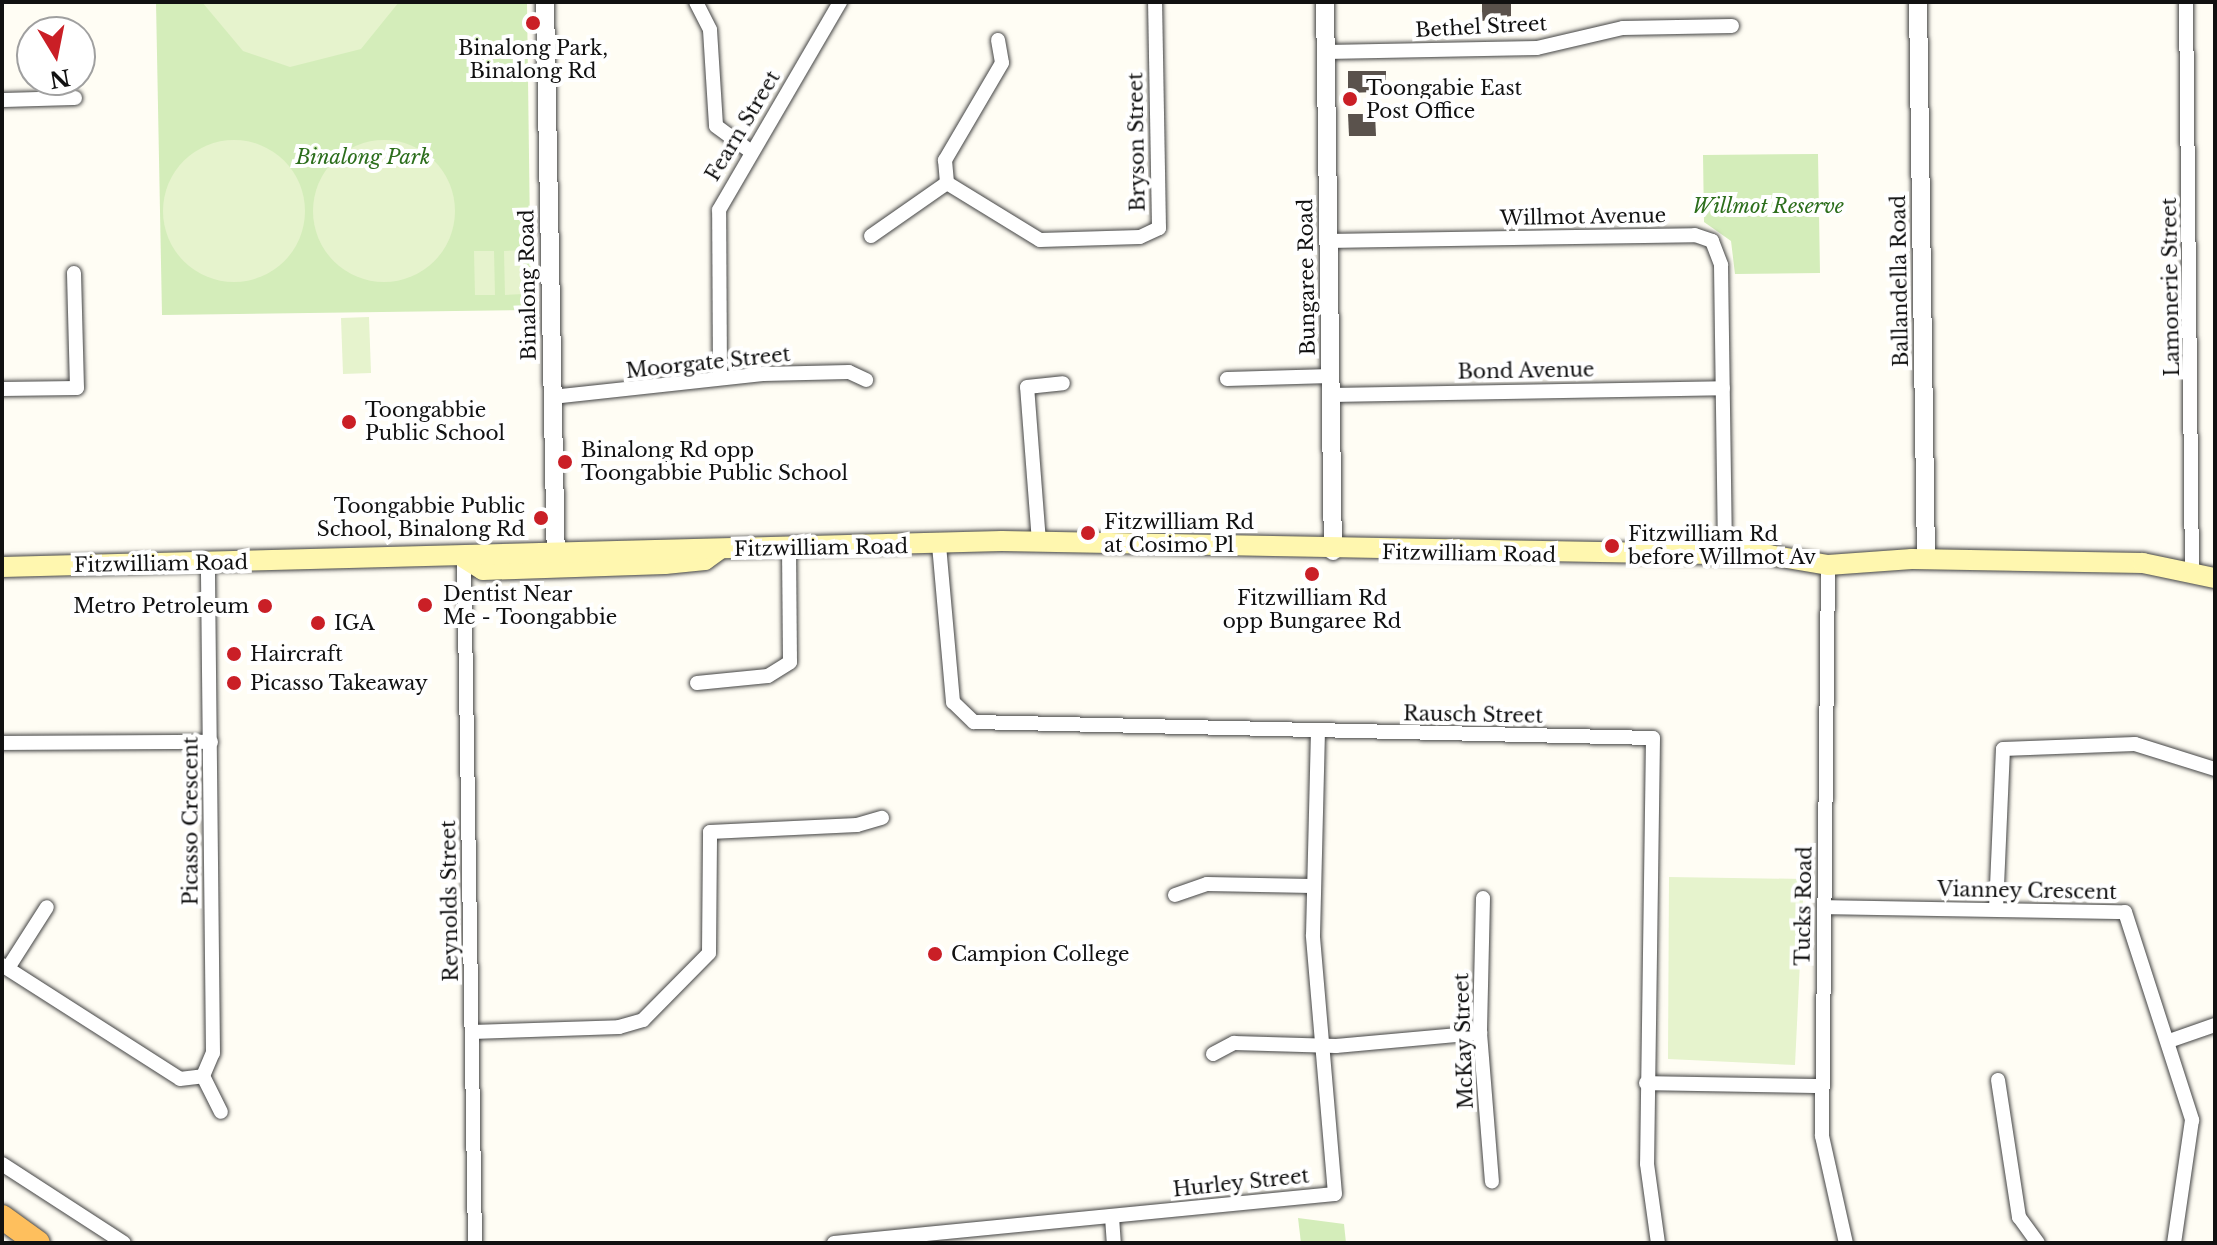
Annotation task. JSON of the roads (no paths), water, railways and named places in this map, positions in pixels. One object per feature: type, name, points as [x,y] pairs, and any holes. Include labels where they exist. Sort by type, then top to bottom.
[{"type":"highway","points":[[4,1219],[38,1243]]},
{"type":"main road","name":"Fitzwilliam Road","points":[[2,567],[464,558],[483,570],[555,557],[665,564],[705,560],[719,550],[1039,542],[1333,551],[1725,557],[1828,565],[1926,559],[2143,563],[2215,578]]},
{"type":"street","name":"Binalong Road","points":[[545,2],[555,557]]},
{"type":"street","points":[[696,2],[710,30],[716,126],[750,151]]},
{"type":"street","name":"Fearn Street","points":[[720,378],[716,228],[727,188],[840,2]]},
{"type":"street","name":"Bryson Street","points":[[947,183],[1040,240],[1140,237],[1159,228],[1155,2]]},
{"type":"street","name":"Bungaree Road","points":[[1325,2],[1333,551]]},
{"type":"street","name":"Ballandella Road","points":[[1918,2],[1926,559]]},
{"type":"street","name":"Lamonerie Street","points":[[2186,2],[2192,571]]},
{"type":"street","name":"Bethel Street","points":[[1326,52],[1537,48],[1623,28],[1732,26]]},
{"type":"street","points":[[871,236],[947,183],[945,160],[1002,63],[998,40]]},
{"type":"street","points":[[2,100],[75,98]]},
{"type":"street","name":"Willmot Avenue","points":[[1327,241],[1703,236],[1721,265],[1725,557]]},
{"type":"street","points":[[2,389],[77,388],[74,273]]},
{"type":"street","name":"Moorgate Street","points":[[552,397],[720,378],[849,372],[866,380]]},
{"type":"street","name":"Bond Avenue","points":[[1227,379],[1331,386],[1723,388]]},
{"type":"street","points":[[1039,542],[1027,387],[1063,383]]},
{"type":"street","name":"Rausch Street","points":[[939,545],[953,702],[964,718],[1318,733],[1653,738],[1646,1083],[1658,1243]]},
{"type":"street","points":[[697,683],[768,676],[790,662],[789,549]]},
{"type":"street","name":"Reynolds Street","points":[[464,558],[475,1243]]},
{"type":"street","name":"Picasso Crescent","points":[[203,1076],[213,1053],[208,563]]},
{"type":"street","name":"Tucks Road","points":[[1828,565],[1822,1086],[1825,1174],[1846,1243]]},
{"type":"street","name":"Hurley Street","points":[[834,1243],[1335,1194],[1320,1045],[1312,886],[1318,733]]},
{"type":"street","points":[[2,743],[211,742]]},
{"type":"street","points":[[1996,909],[2003,749],[2135,744],[2215,769]]},
{"type":"street","points":[[472,1032],[643,1020],[709,953],[710,832],[857,825],[882,818]]},
{"type":"street","points":[[1175,895],[1207,884],[1312,886]]},
{"type":"street","name":"McKay Street","points":[[1483,898],[1480,1033],[1492,1182]]},
{"type":"street","points":[[47,907],[5,967],[180,1079],[203,1076],[221,1112]]},
{"type":"street","name":"Vianney Crescent","points":[[1824,907],[2125,912],[2192,1120],[2174,1243]]},
{"type":"street","points":[[2169,1041],[2215,1025]]},
{"type":"street","points":[[1213,1054],[1234,1043],[1320,1045],[1480,1033]]},
{"type":"street","points":[[1998,1080],[2019,1217],[2038,1243]]},
{"type":"street","points":[[1646,1083],[1822,1086]]},
{"type":"street","points":[[2,1164],[124,1243]]},
{"type":"street","points":[[1112,1217],[1114,1243]]},
{"type":"place","name":"Binalong Park, Binalong Rd","points":[[533,23]]},
{"type":"place","name":"Toongabie East Post Office","points":[[1350,99]]},
{"type":"place","name":"Toongabbie Public School","points":[[349,422]]},
{"type":"place","name":"Binalong Rd opp Toongabbie Public School","points":[[565,462]]},
{"type":"place","name":"Toongabbie Public School, Binalong Rd","points":[[541,518]]},
{"type":"place","name":"Fitzwilliam Rd at Cosimo Pl","points":[[1088,533]]},
{"type":"place","name":"Fitzwilliam Rd before Willmot Av","points":[[1612,546]]},
{"type":"place","name":"Fitzwilliam Rd opp Bungaree Rd","points":[[1312,574]]},
{"type":"place","name":"Dentist Near Me - Toongabbie","points":[[425,605]]},
{"type":"place","name":"Metro Petroleum","points":[[265,606]]},
{"type":"place","name":"IGA","points":[[318,623]]},
{"type":"place","name":"Haircraft","points":[[234,654]]},
{"type":"place","name":"Picasso Takeaway","points":[[234,683]]},
{"type":"place","name":"Campion College","points":[[935,954]]},
{"type":"park label","name":"Binalong Park","points":[[363,157]]},
{"type":"park label","name":"Willmot Reserve","points":[[1768,206]]}]
